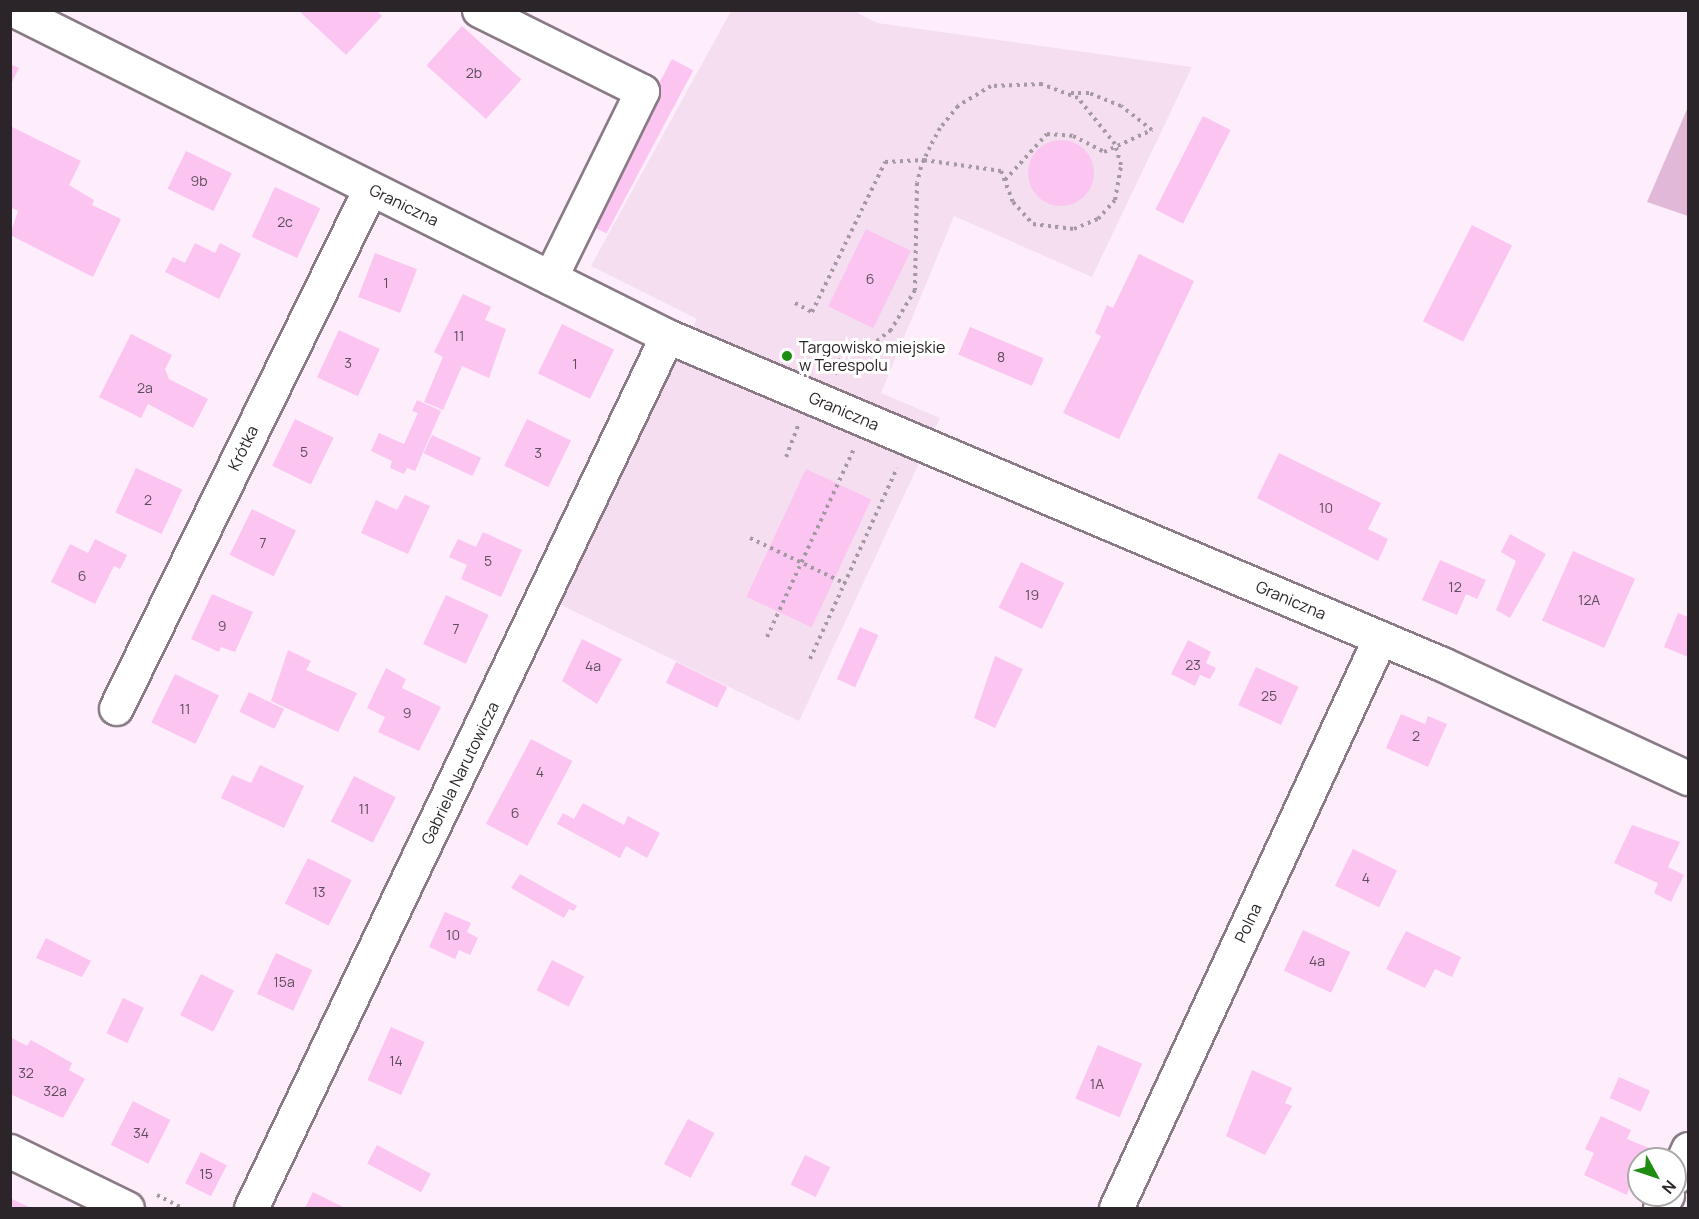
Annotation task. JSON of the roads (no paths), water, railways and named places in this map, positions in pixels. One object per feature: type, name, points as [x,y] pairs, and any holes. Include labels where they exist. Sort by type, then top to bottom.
[{"type":"street","name":"Graniczna","points":[[14,10],[668,336],[1380,638],[1689,778]]},
{"type":"street","points":[[478,10],[642,91],[550,278]]},
{"type":"street","name":"Krótka","points":[[116,708],[370,189]]},
{"type":"street","name":"Gabriela Narutowicza","points":[[251,1209],[668,336]]},
{"type":"street","name":"Polna","points":[[1116,1209],[1380,638]]},
{"type":"street","points":[[10,1151],[127,1209]]},
{"type":"place","name":"Targowisko miejskie w Terespolu","points":[[787,356]]}]
